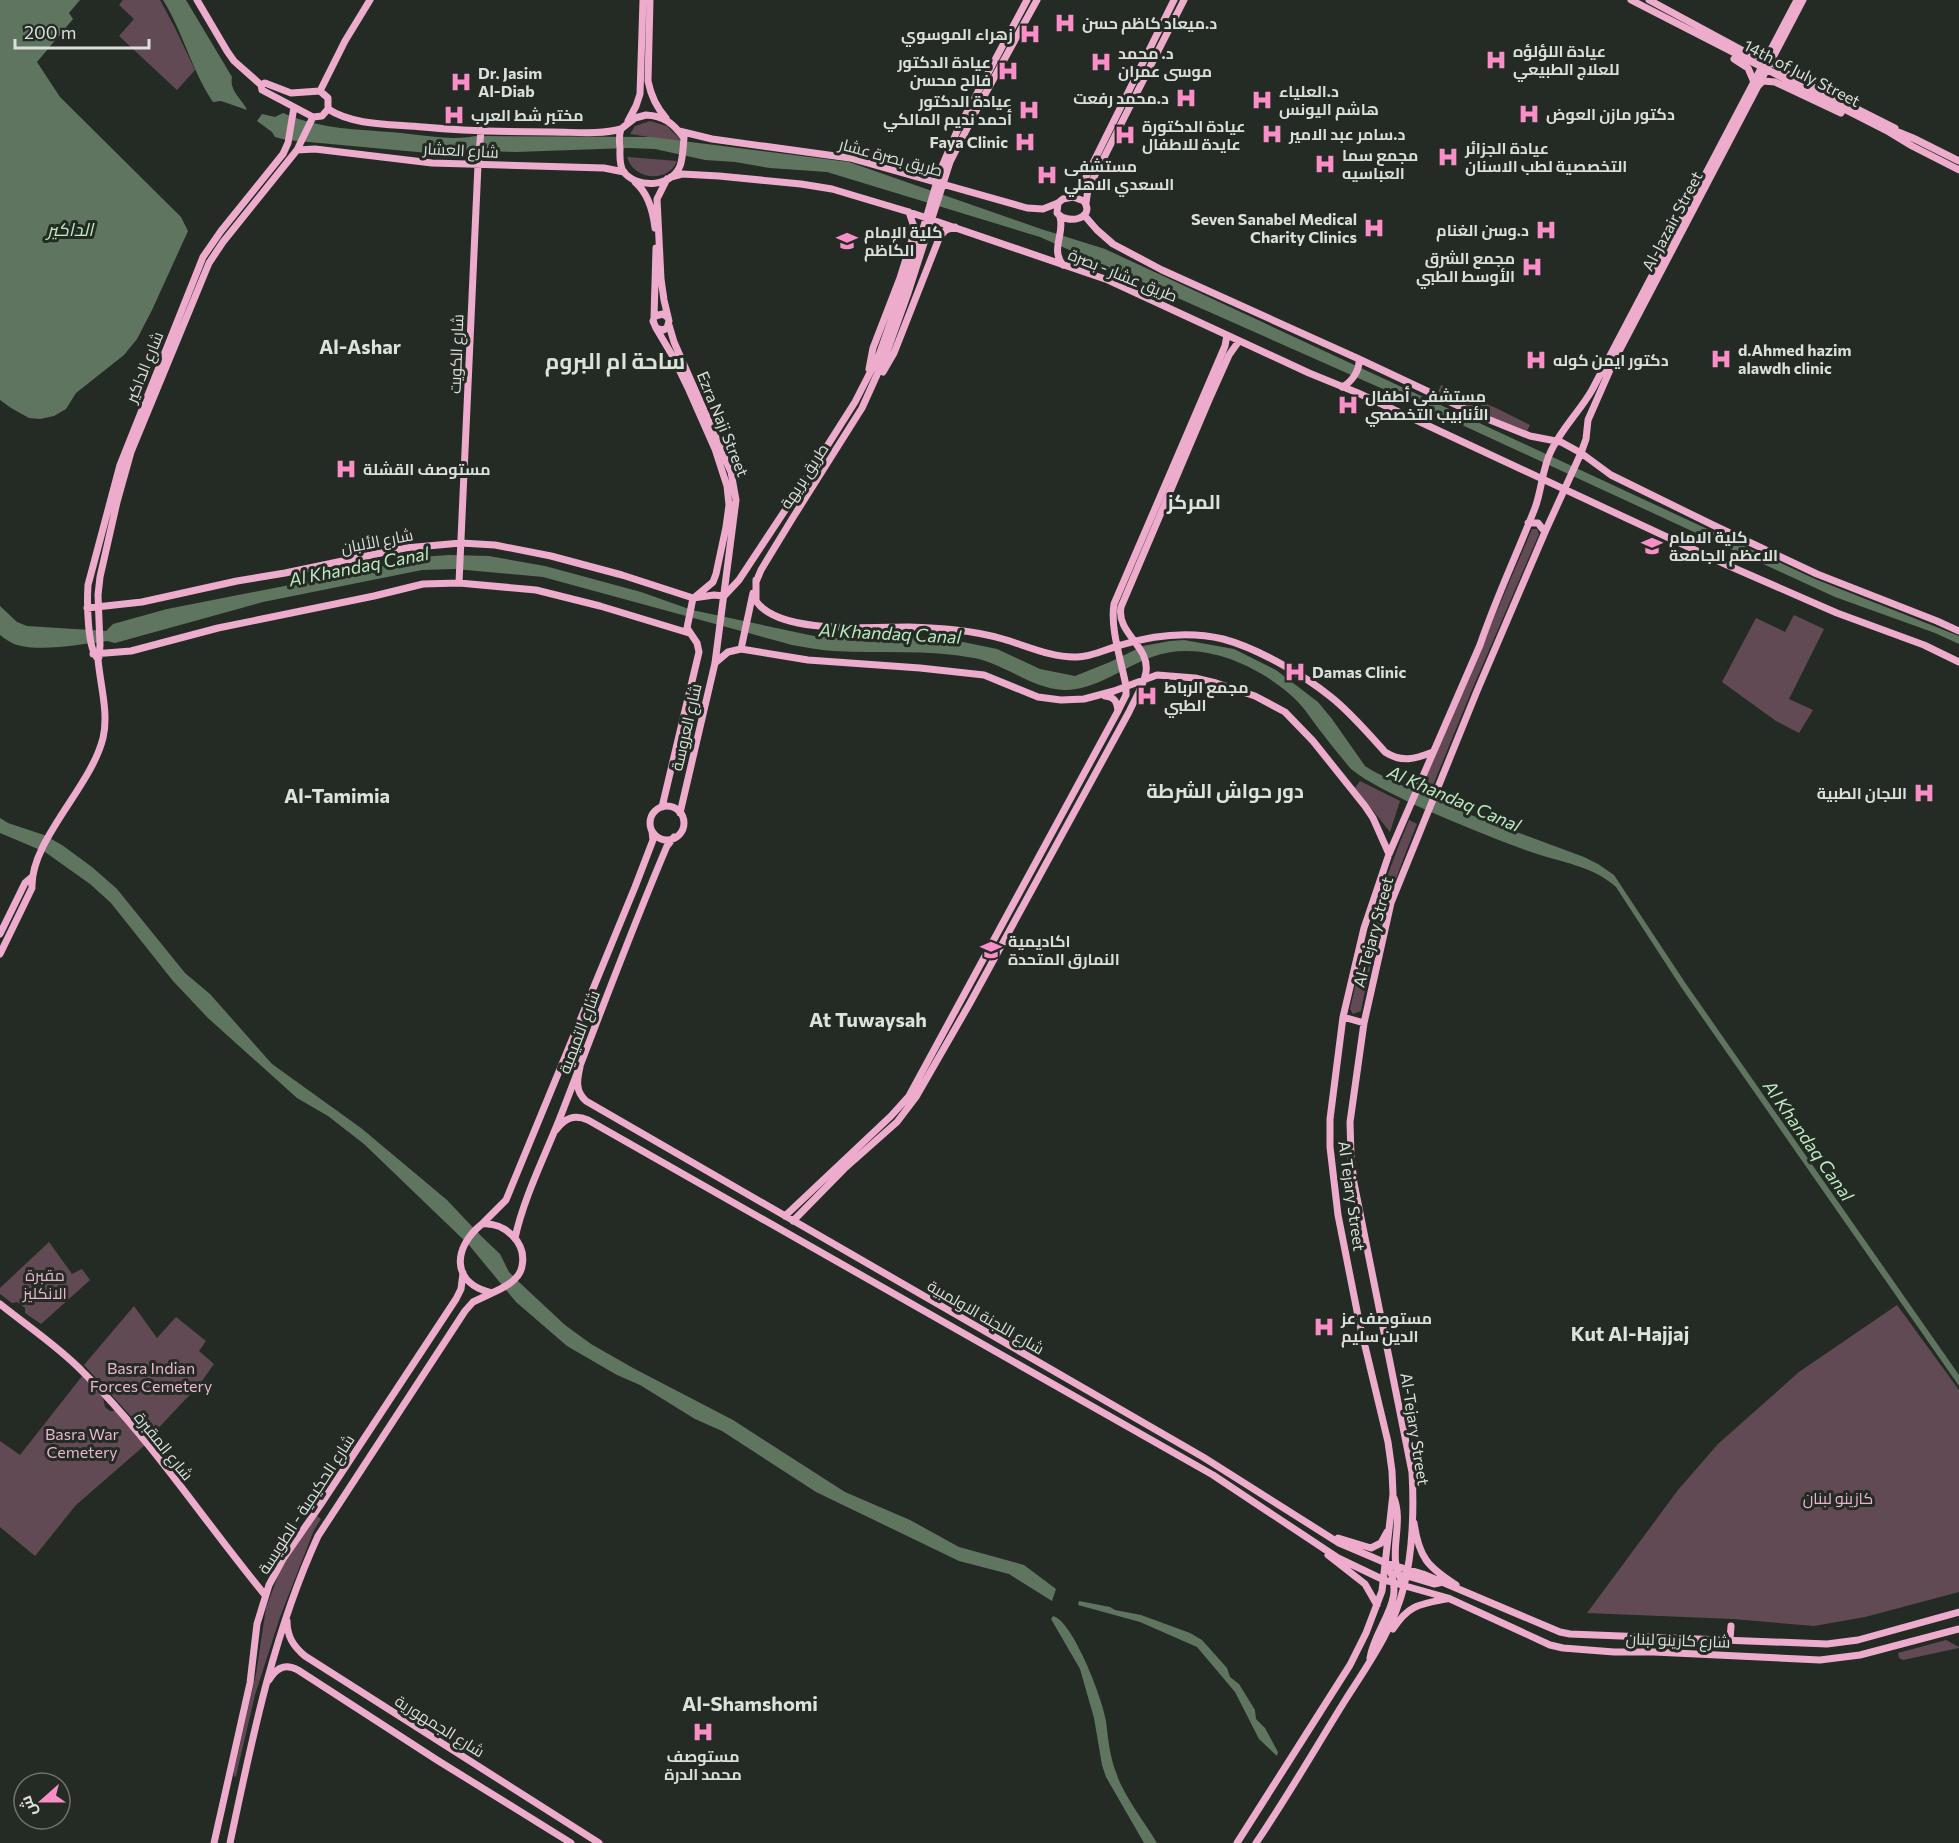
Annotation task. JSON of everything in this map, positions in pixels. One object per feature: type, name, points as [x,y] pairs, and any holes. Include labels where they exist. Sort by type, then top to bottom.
[{"type":"main road","points":[[197,0],[234,61],[261,85],[262,90],[312,119],[322,116],[328,109],[328,98],[320,91],[312,90],[296,94],[265,83],[261,85]]},
{"type":"main road","points":[[320,91],[345,41],[370,0]]},
{"type":"main road","points":[[643,0],[640,94],[634,111],[622,128],[620,164],[624,172],[645,192],[655,224],[653,323],[656,328],[663,330],[669,325],[661,279],[657,199],[669,178],[680,167],[684,138],[655,103],[650,93],[648,81],[650,0]]},
{"type":"main road","points":[[1023,19],[1027,0]]},
{"type":"main road","points":[[882,356],[940,171],[1023,19],[1037,0]]},
{"type":"main road","points":[[1073,197],[1086,177],[1174,0]]},
{"type":"main road","points":[[1060,217],[1072,219],[1084,215],[1088,209],[1086,203],[1088,189],[1184,0]]},
{"type":"main road","points":[[1634,0],[1746,66],[1756,84],[1767,81],[1778,83],[1912,146]]},
{"type":"main road","name":"14th of July Street","points":[[1634,0],[1764,69],[1890,131],[1912,146],[1959,170]]},
{"type":"main road","points":[[1649,0],[1751,55],[1761,57],[1770,55],[1782,71],[1913,138]]},
{"type":"main road","name":"Al-Jazair Street","points":[[1566,485],[1586,439],[1588,420],[1613,363],[1797,0]]},
{"type":"main road","name":"Al-Jazair Street","points":[[1770,55],[1803,0]]},
{"type":"main road","points":[[1746,66],[1754,64],[1755,60],[1751,55]]},
{"type":"main road","points":[[1778,83],[1774,75],[1782,71]]},
{"type":"main road","name":"Al-Jazair Street","points":[[1542,476],[1551,451],[1567,424],[1583,407],[1756,84]]},
{"type":"main road","name":"شارع الداكير","points":[[97,656],[100,645],[98,594],[102,566],[117,502],[132,453],[193,291],[203,257],[278,161],[288,143],[294,107]]},
{"type":"main road","name":"شارع العشار","points":[[328,109],[345,117],[381,123],[480,133],[598,133],[622,128]]},
{"type":"main road","points":[[622,128],[635,118],[646,115],[668,120]]},
{"type":"main road","name":"شارع الداكير","points":[[97,656],[92,646],[87,608],[88,585],[120,465],[193,291],[222,242],[298,148],[312,119]]},
{"type":"main road","name":"طريق بصرة عشار","points":[[679,131],[721,140],[850,158],[1027,208],[1043,209],[1058,203]]},
{"type":"main road","name":"14th of July Street","points":[[1890,131],[1913,138],[1959,161]]},
{"type":"main road","name":"شارع الكويت","points":[[459,581],[480,133]]},
{"type":"main road","name":"شارع العشار","points":[[298,148],[432,163],[604,168],[624,172]]},
{"type":"main road","name":"طريق عشار - بصرة","points":[[669,178],[682,174],[719,176],[832,189],[956,227],[1125,287],[1239,341],[1566,485],[1719,561],[1829,609],[1924,645],[1959,662]]},
{"type":"main road","points":[[633,180],[654,184],[669,178]]},
{"type":"main road","points":[[1063,265],[1056,253],[1061,232],[1060,217],[1056,210],[1058,203],[1063,199],[1073,197],[1086,203]]},
{"type":"main road","points":[[867,377],[873,348],[900,278],[915,230],[909,212]]},
{"type":"main road","points":[[1084,215],[1107,239],[1129,253],[1261,316],[1359,358],[1480,416],[1530,436],[1557,442],[1581,453],[1611,475],[1781,557],[1959,631]]},
{"type":"main road","points":[[875,380],[881,375],[894,353],[940,236],[946,230],[956,227]]},
{"type":"main road","points":[[654,318],[660,314],[668,317]]},
{"type":"main road","name":"Ezra Naji Street","points":[[669,325],[674,342],[731,472],[734,485],[736,500],[717,647]]},
{"type":"main road","name":"Ezra Naji Street","points":[[656,328],[672,355],[715,449],[729,500],[716,574],[713,582],[691,602]]},
{"type":"main road","points":[[1167,491],[1225,346],[1227,335]]},
{"type":"main road","points":[[785,1216],[894,1119],[909,1096],[1118,711],[1126,695],[1126,686],[1113,622],[1114,603],[1138,558],[1229,355],[1239,341]]},
{"type":"main road","name":"طريق بريهة","points":[[724,596],[739,580],[818,462],[855,402],[867,377],[882,356]]},
{"type":"main road","name":"طريق بريهة","points":[[741,649],[756,580],[862,408],[875,380],[882,356]]},
{"type":"main road","points":[[1342,387],[1351,380],[1359,365],[1359,358]]},
{"type":"main road","points":[[756,580],[756,602],[764,610],[791,621],[818,626],[909,627],[965,631],[1068,657],[1090,656],[1118,646],[1137,644],[1159,636],[1190,634],[1235,642],[1287,667],[1331,697],[1392,757],[1413,759],[1433,752],[1480,645],[1491,612],[1536,506],[1542,476]]},
{"type":"main road","points":[[1528,523],[1538,523],[1545,532],[1566,485]]},
{"type":"main road","name":"Al-Tejary Street","points":[[1370,1664],[1371,1652],[1386,1619],[1400,1576],[1413,1512],[1412,1472],[1407,1441],[1366,1247],[1351,1156],[1350,1122],[1364,1023],[1391,903],[1477,691],[1545,532]]},
{"type":"main road","name":"شارع الألبان","points":[[87,608],[142,602],[405,548],[495,545],[551,556],[659,586],[691,602]]},
{"type":"main road","points":[[793,1221],[916,1097],[1129,712],[1144,679],[1146,666],[1137,644],[1123,626],[1120,612],[1138,558]]},
{"type":"main road","points":[[1840,575],[1845,585]]},
{"type":"main road","points":[[0,954],[32,888],[32,877],[38,859],[83,783],[95,760],[103,736],[105,717],[97,656],[131,651],[218,628],[423,584],[459,581],[536,590],[600,606],[689,633],[687,624],[691,602],[714,595],[724,596]]},
{"type":"main road","name":"شارع العروسة","points":[[662,807],[699,652],[698,643],[689,633]]},
{"type":"main road","name":"شارع العروسة","points":[[680,813],[717,647]]},
{"type":"main road","points":[[715,663],[722,655],[741,649],[808,660],[920,668],[984,675],[1038,697],[1052,699],[1084,699],[1157,675],[1195,678],[1235,688],[1285,712],[1313,741],[1365,806],[1389,854]]},
{"type":"main road","points":[[1100,695],[1112,697],[1116,701],[1118,711]]},
{"type":"main road","name":"Al Tejary Street","points":[[1384,1580],[1393,1494],[1388,1442],[1348,1270],[1333,1178],[1330,1119],[1343,1017],[1360,942],[1389,854],[1433,752]]},
{"type":"main road","points":[[662,807],[672,807],[680,813],[683,828],[674,837],[663,839],[655,835],[650,825],[651,816],[662,807]]},
{"type":"main road","name":"شارع التميمية","points":[[479,1226],[506,1200],[635,887],[653,840],[652,831]]},
{"type":"main road","name":"شارع التميمية","points":[[515,1238],[519,1217],[556,1130],[667,846],[674,837]]},
{"type":"main road","points":[[0,934],[25,883],[32,877]]},
{"type":"main road","points":[[960,1003],[967,1008]]},
{"type":"main road","points":[[1343,1017],[1364,1023]]},
{"type":"main road","name":"شارع اللجنة الاولمبية","points":[[580,1067],[578,1091],[583,1098],[595,1106],[1227,1471],[1339,1543],[1395,1565],[1400,1576],[1384,1580],[1338,1558],[1213,1474],[588,1120]]},
{"type":"main road","points":[[556,1130],[566,1120],[574,1117],[588,1120],[595,1106]]},
{"type":"main road","points":[[498,1225],[515,1238],[522,1256],[519,1274],[501,1289],[492,1293],[474,1286],[463,1273],[460,1259],[463,1244],[479,1226],[498,1225]]},
{"type":"main road","name":"شارع الحكيمية - الطويسة","points":[[214,1843],[250,1683],[256,1624],[265,1595],[283,1559],[456,1299],[463,1282],[463,1273]]},
{"type":"main road","points":[[885,1289],[892,1278]]},
{"type":"main road","points":[[900,1297],[906,1286]]},
{"type":"main road","name":"شارع الحكيمية - الطويسة","points":[[230,1843],[272,1660],[304,1566],[318,1536],[465,1311],[473,1302],[492,1293]]},
{"type":"main road","name":"شارع المقبرة","points":[[0,1304],[81,1370],[148,1444],[265,1595]]},
{"type":"main road","points":[[349,1462],[353,1469],[360,1470]]},
{"type":"main road","points":[[340,1475],[352,1482]]},
{"type":"main road","points":[[1393,1494],[1399,1516],[1395,1565]]},
{"type":"main road","points":[[1413,1512],[1417,1541],[1425,1560],[1437,1572],[1471,1594]]},
{"type":"main road","points":[[1324,1534],[1371,1548],[1381,1543],[1390,1527]]},
{"type":"main road","points":[[1320,1546],[1334,1561],[1365,1584],[1377,1605]]},
{"type":"main road","points":[[1256,1843],[1370,1664],[1395,1614],[1405,1585],[1400,1576],[1386,1563]]},
{"type":"main road","name":"شارع كازينو لبنان","points":[[1400,1576],[1440,1582],[1564,1634],[1837,1644],[1868,1638],[1959,1612]]},
{"type":"main road","points":[[1238,1843],[1339,1685],[1364,1640],[1384,1580]]},
{"type":"main road","name":"شارع كازينو لبنان","points":[[1405,1585],[1448,1598],[1550,1645],[1563,1648],[1830,1660],[1860,1655],[1959,1629]]},
{"type":"main road","points":[[1377,1650],[1407,1611],[1425,1603],[1448,1598]]},
{"type":"main road","name":"شارع الجمهورية","points":[[287,1616],[290,1640],[305,1656],[599,1843]]},
{"type":"main road","points":[[1730,1640],[1731,1626]]},
{"type":"main road","points":[[264,1688],[277,1670],[288,1666],[298,1670],[298,1661],[305,1656]]},
{"type":"main road","name":"شارع الجمهورية","points":[[298,1670],[571,1843]]},
{"type":"main road","points":[[221,1814],[225,1820],[231,1821],[235,1817]]},
{"type":"green space","points":[[123,0],[160,0],[195,70],[177,90],[119,36],[134,19],[119,5]]},
{"type":"green space","points":[[650,121],[667,126],[680,139],[680,142],[630,134],[635,126]]},
{"type":"green space","points":[[627,156],[677,161],[666,173],[650,176],[636,170],[630,164]]},
{"type":"green space","points":[[1441,385],[1530,425],[1527,431],[1515,428],[1438,392]]},
{"type":"green space","points":[[1532,529],[1537,529],[1539,534],[1429,795],[1420,791]]},
{"type":"green space","points":[[1794,615],[1824,629],[1789,699],[1813,710],[1799,733],[1776,721],[1722,682],[1756,618],[1785,632]]},
{"type":"green space","points":[[1360,781],[1400,801],[1390,832],[1355,788]]},
{"type":"green space","points":[[1409,820],[1417,824],[1384,916],[1361,1011],[1353,1014],[1350,1009],[1361,961],[1383,890]]},
{"type":"green space","name":"مقبرة الانكليز","points":[[49,1242],[72,1274],[82,1269],[90,1280],[41,1324],[25,1313],[25,1308],[17,1302],[12,1303],[0,1294],[0,1288]]},
{"type":"green space","name":"كازينو لبنان","points":[[1897,1305],[1959,1390],[1959,1592],[1865,1617],[1814,1626],[1733,1619],[1587,1613],[1678,1490],[1718,1444],[1799,1372]]},
{"type":"green space","name":"Basra Indian Forces Cemetery","points":[[134,1306],[157,1338],[176,1317],[206,1341],[199,1351],[214,1364],[199,1385],[150,1437],[84,1365]]},
{"type":"green space","name":"Basra War Cemetery","points":[[83,1375],[103,1398],[105,1407],[110,1411],[116,1411],[145,1445],[76,1505],[35,1556],[0,1527],[0,1441],[20,1455]]},
{"type":"green space","points":[[317,1516],[321,1519],[314,1530],[280,1617],[255,1695],[234,1777],[256,1674],[266,1608],[282,1565]]},
{"type":"green space","points":[[1946,1640],[1959,1648],[1903,1660],[1899,1658],[1898,1653]]},
{"type":"water","name":"الداكير","points":[[0,0],[80,0],[69,13],[73,19],[37,62],[60,97],[181,217],[188,231],[137,339],[124,355],[76,393],[66,409],[54,416],[40,419],[29,418],[0,400]]},
{"type":"water","points":[[163,0],[186,0],[232,77],[232,87],[247,110],[221,101],[213,102]]},
{"type":"water","points":[[283,113],[326,126],[438,137],[651,137],[849,162],[1105,249],[1815,579],[1959,636],[1959,644],[1835,597],[1410,401],[1040,237],[827,172],[705,160],[655,149],[428,153],[287,140],[275,137],[257,121],[262,114],[275,117]]},
{"type":"water","name":"Al Khandaq Canal","points":[[489,556],[545,566],[641,592],[692,610],[814,636],[834,638],[911,636],[958,641],[997,649],[1040,669],[1075,676],[1143,646],[1184,640],[1234,649],[1276,670],[1318,702],[1365,766],[1373,771],[1471,815],[1584,857],[1614,875],[1686,984],[1959,1375],[1959,1386],[1681,987],[1616,887],[1587,869],[1531,852],[1487,835],[1415,805],[1374,784],[1351,769],[1294,698],[1264,675],[1228,658],[1190,651],[1171,652],[1141,661],[1098,683],[1063,690],[1040,685],[996,665],[974,658],[921,653],[833,651],[792,645],[543,577],[455,569],[422,570],[263,602],[115,643],[107,641],[38,648],[17,645],[0,635],[0,606],[17,622],[27,626],[106,631],[113,624],[167,609],[366,570],[420,557]]},
{"type":"water","points":[[0,818],[44,835],[62,845],[117,889],[185,973],[210,994],[272,1064],[361,1128],[447,1200],[500,1254],[509,1272],[565,1325],[591,1344],[633,1368],[733,1420],[845,1492],[910,1520],[959,1547],[1024,1565],[1056,1589],[1052,1601],[1009,1574],[959,1561],[816,1492],[722,1431],[695,1419],[640,1385],[617,1375],[567,1346],[516,1302],[469,1245],[364,1144],[328,1116],[297,1098],[208,1018],[173,981],[111,903],[90,884],[45,852],[0,833]]},
{"type":"water","points":[[1079,1601],[1141,1615],[1190,1633],[1202,1640],[1227,1668],[1230,1677],[1239,1684],[1255,1710],[1256,1719],[1265,1728],[1278,1752],[1277,1756],[1259,1739],[1235,1692],[1197,1647],[1140,1622],[1078,1605]]},
{"type":"water","points":[[1053,1616],[1061,1621],[1069,1632],[1086,1662],[1104,1711],[1111,1755],[1120,1783],[1157,1843],[1144,1843],[1106,1777],[1094,1718],[1080,1669],[1051,1619]]},
{"type":"place","name":"د.ميعاد كاظم حسن","points":[[1065,23]]},
{"type":"place","name":"زهراء الموسوي","points":[[1030,34]]},
{"type":"place","name":"عيادة اللؤلؤه للعلاج الطبيعي","points":[[1496,60]]},
{"type":"place","name":"د. محمد موسى عمران","points":[[1101,62]]},
{"type":"place","name":"عيادة الدكتور فالح محسن","points":[[1008,71]]},
{"type":"place","name":"Dr. Jasim Al-Diab","points":[[461,82]]},
{"type":"place","name":"د.محمد رفعت","points":[[1186,98]]},
{"type":"place","name":"د.العلياء هاشم اليونس","points":[[1262,100]]},
{"type":"place","name":"عيادة الدكتور أحمد نديم المالكي","points":[[1029,110]]},
{"type":"place","name":"دكتور مازن العوض","points":[[1529,114]]},
{"type":"place","name":"مختبر شط العرب","points":[[454,115]]},
{"type":"place","name":"د.سامر عبد الامير","points":[[1272,134]]},
{"type":"place","name":"عيادة الدكتورة عايدة للاطفال","points":[[1125,135]]},
{"type":"place","name":"Faya Clinic","points":[[1025,142]]},
{"type":"place","name":"عيادة الجزائر التخصصية لطب الاسنان","points":[[1448,157]]},
{"type":"place","name":"مجمع سما العباسيه","points":[[1325,164]]},
{"type":"place","name":"مستشفى السعدي الاهلي","points":[[1047,175]]},
{"type":"place","name":"Seven Sanabel Medical Charity Clinics","points":[[1374,228]]},
{"type":"place","name":"د.وسن الغنام","points":[[1546,230]]},
{"type":"place","name":"كلية الإمام الكاظم","points":[[847,241]]},
{"type":"place","name":"مجمع الشرق الأوسط الطبي","points":[[1532,267]]},
{"type":"place","name":"d.Ahmed hazim alawdh clinic","points":[[1721,359]]},
{"type":"place","name":"دكتور ايمن كوله","points":[[1536,360]]},
{"type":"place","name":"مستشفى أطفال الأنابيب التخصصي","points":[[1348,405]]},
{"type":"place","name":"مستوصف القشلة","points":[[346,469]]},
{"type":"place","name":"كلية الامام الاعظم الجامعة","points":[[1652,546]]},
{"type":"place","name":"Damas Clinic","points":[[1295,672]]},
{"type":"place","name":"مجمع الرباط الطبي","points":[[1147,696]]},
{"type":"place","name":"اللجان الطبية","points":[[1924,793]]},
{"type":"place","name":"اكاديمية النمارق المتحدة","points":[[991,950]]},
{"type":"place","name":"مستوصف عز الدين سليم","points":[[1324,1327]]},
{"type":"place","name":"مستوصف محمد الدرة","points":[[703,1732]]},
{"type":"district","name":"Al-Ashar","points":[[360,347]]},
{"type":"district","name":"ساحة ام البروم","points":[[615,361]]},
{"type":"district","name":"المركز","points":[[1194,502]]},
{"type":"district","name":"دور حواش الشرطة","points":[[1225,791]]},
{"type":"district","name":"Al-Tamimia","points":[[337,796]]},
{"type":"district","name":"At Tuwaysah","points":[[868,1020]]},
{"type":"district","name":"Kut Al-Hajjaj","points":[[1630,1334]]},
{"type":"district","name":"Al-Shamshomi","points":[[750,1704]]}]
